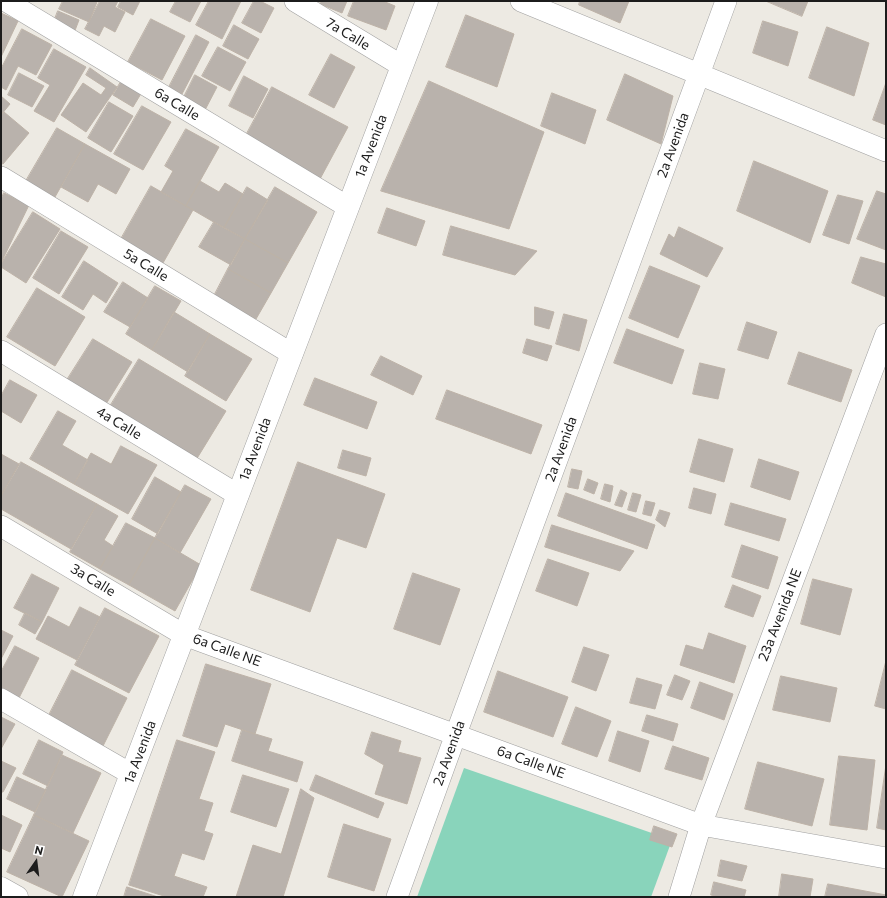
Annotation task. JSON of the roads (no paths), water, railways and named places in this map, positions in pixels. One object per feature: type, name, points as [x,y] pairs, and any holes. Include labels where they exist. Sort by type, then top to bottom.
[{"type":"street","name":"6a Calle","points":[[6,1],[348,207]]},
{"type":"street","name":"7a Calle","points":[[294,1],[402,66]]},
{"type":"street","name":"1a Avenida","points":[[84,897],[427,1]]},
{"type":"street","points":[[521,1],[886,151]]},
{"type":"street","name":"2a Avenida","points":[[397,897],[726,1]]},
{"type":"street","name":"5a Calle","points":[[1,177],[292,354]]},
{"type":"street","name":"23a Avenida NE","points":[[679,897],[701,826],[886,334]]},
{"type":"street","name":"4a Calle","points":[[1,352],[238,494]]},
{"type":"street","name":"3a Calle","points":[[1,526],[184,635]]},
{"type":"street","name":"6a Calle NE","points":[[184,635],[456,734],[701,826],[886,858]]},
{"type":"street","points":[[1,699],[131,774]]},
{"type":"street","points":[[1,888],[17,897]]}]
